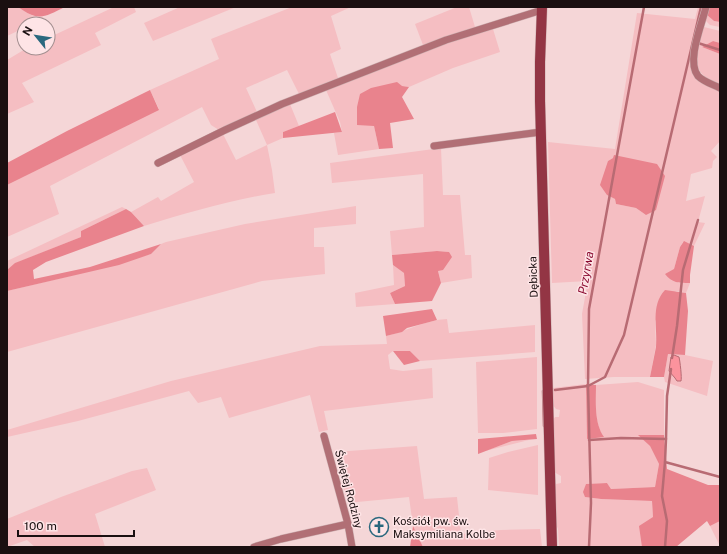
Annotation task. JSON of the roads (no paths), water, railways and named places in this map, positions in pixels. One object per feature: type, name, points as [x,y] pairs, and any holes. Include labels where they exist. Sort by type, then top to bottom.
[{"type":"street","points":[[706,7],[693,55],[694,67],[696,73],[704,81],[720,88]]},
{"type":"street","points":[[158,163],[282,104],[446,40],[542,8]]},
{"type":"street","name":"Dębicka","points":[[542,8],[540,69],[541,132],[552,547]]},
{"type":"street","points":[[434,146],[541,132]]},
{"type":"street","name":"Świętej Rodziny","points":[[324,436],[348,524],[352,547]]},
{"type":"street","points":[[254,547],[281,539],[348,524]]},
{"type":"waterway","name":"Przyrwa","points":[[589,547],[591,503],[588,386],[589,309],[644,7]]},
{"type":"waterway","points":[[555,390],[588,386],[605,377],[624,335],[701,7]]},
{"type":"waterway","points":[[698,43],[720,50]]},
{"type":"waterway","points":[[672,358],[683,270],[698,220]]},
{"type":"waterway","points":[[666,439],[667,396],[671,369]]},
{"type":"waterway","points":[[543,391],[544,426]]},
{"type":"waterway","points":[[589,440],[621,438],[666,439],[665,462],[720,477]]},
{"type":"waterway","points":[[665,462],[662,496],[667,521],[665,547]]},
{"type":"place","name":"Kościół pw. św. Maksymiliana Kolbe","points":[[379,527]]}]
